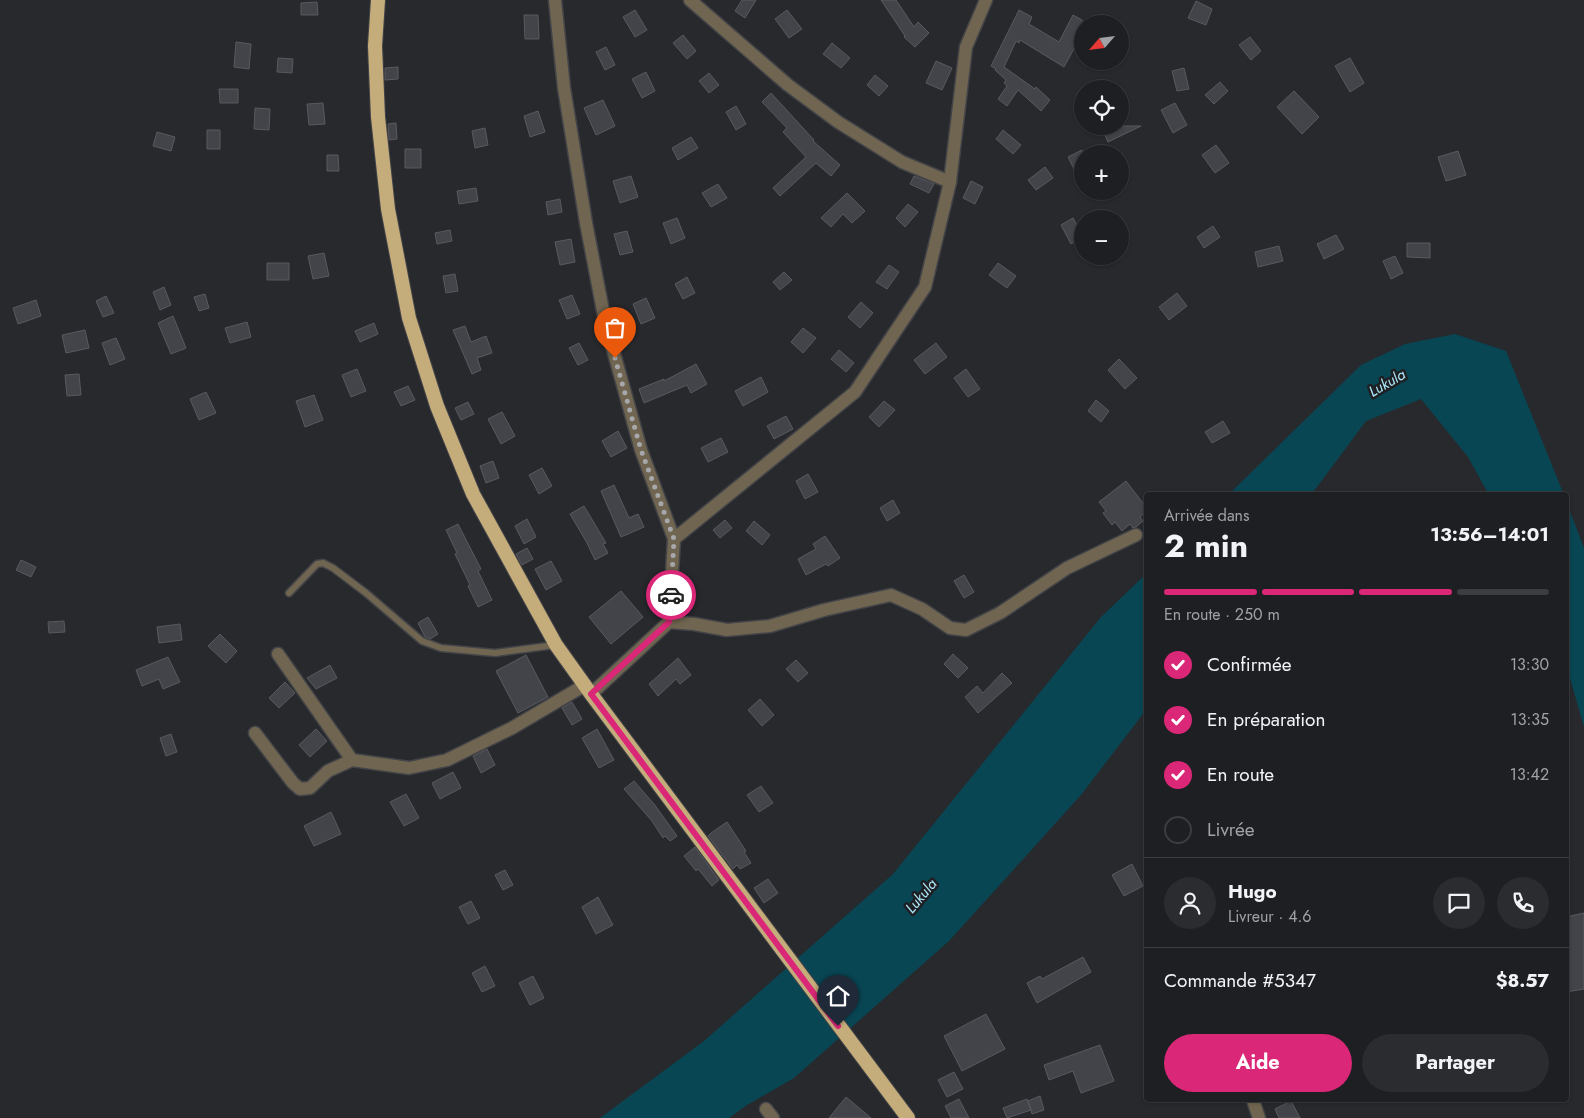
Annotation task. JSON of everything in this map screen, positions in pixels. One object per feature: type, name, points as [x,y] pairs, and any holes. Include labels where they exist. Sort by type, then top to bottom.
[{"type":"highway","points":[[378,0],[375,46],[378,117],[388,209],[409,318],[437,406],[473,494],[556,645],[908,1118]]},
{"type":"street","points":[[554,0],[566,98],[586,223],[605,321],[641,450],[674,539],[669,622]]},
{"type":"street","points":[[690,0],[788,85],[838,122],[902,162],[950,182]]},
{"type":"street","points":[[674,539],[855,392],[925,287],[950,182],[966,47],[986,0]]},
{"type":"street","points":[[255,733],[293,783],[300,789],[310,788],[328,772],[352,760],[410,768],[448,760],[588,690],[669,622],[728,630],[770,626],[824,610],[891,595],[922,609],[950,628],[966,630],[1000,613],[1067,568],[1136,535]]},
{"type":"street","points":[[278,654],[352,760]]},
{"type":"street","points":[[1254,1102],[1259,1118]]},
{"type":"lane","points":[[289,593],[317,564],[323,563],[346,578],[422,641],[441,648],[494,654],[556,645]]},
{"type":"water","name":"Lukula","points":[[1455,334],[1506,351],[1563,492],[1487,492],[1468,457],[1421,399],[1366,421],[1313,492],[1231,492],[1361,365],[1405,344]]},
{"type":"water","points":[[1569,509],[1584,548],[1584,727],[1569,674]]},
{"type":"water","name":"Lukula","points":[[1144,576],[1144,713],[1081,795],[949,941],[794,1078],[747,1105],[729,1118],[600,1118],[704,1041],[893,874],[1101,617]]},
{"type":"building","points":[[742,0],[756,0],[745,18],[735,11]]},
{"type":"building","points":[[881,0],[896,0],[914,27],[918,22],[929,33],[915,47],[904,37]]},
{"type":"building","points":[[1196,1],[1212,9],[1206,25],[1188,18]]},
{"type":"building","points":[[317,2],[318,15],[301,15],[301,3]]},
{"type":"building","points":[[635,10],[647,30],[635,37],[623,17]]},
{"type":"building","points":[[787,10],[802,29],[789,38],[775,19]]},
{"type":"building","points":[[1019,10],[1032,17],[1029,24],[1059,42],[1074,16],[1074,49],[1064,67],[1020,40],[1019,43],[1016,41],[1004,67],[1035,89],[1036,87],[1050,100],[1041,111],[1018,90],[1007,106],[998,99],[1007,86],[1004,83],[1006,80],[991,66]]},
{"type":"building","points":[[524,15],[538,15],[539,39],[525,39]]},
{"type":"building","points":[[683,35],[696,51],[687,59],[673,43]]},
{"type":"building","points":[[1250,37],[1261,51],[1251,60],[1239,45]]},
{"type":"building","points":[[236,42],[251,44],[249,69],[234,67]]},
{"type":"building","points":[[832,43],[850,58],[841,68],[823,54]]},
{"type":"building","points":[[606,47],[615,65],[605,70],[596,52]]},
{"type":"building","points":[[278,58],[293,59],[292,73],[277,72]]},
{"type":"building","points":[[1350,58],[1364,83],[1350,92],[1335,66]]},
{"type":"building","points":[[936,61],[952,68],[942,90],[926,83]]},
{"type":"building","points":[[398,67],[398,79],[385,80],[385,68]]},
{"type":"building","points":[[1184,68],[1189,89],[1177,91],[1172,71]]},
{"type":"building","points":[[646,72],[655,91],[642,98],[632,79]]},
{"type":"building","points":[[709,73],[719,85],[709,93],[699,81]]},
{"type":"building","points":[[875,75],[888,86],[879,96],[867,85]]},
{"type":"building","points":[[1220,82],[1228,91],[1214,104],[1205,95]]},
{"type":"building","points":[[219,89],[238,89],[238,103],[220,103]]},
{"type":"building","points":[[1294,91],[1319,117],[1302,134],[1277,107]]},
{"type":"building","points":[[771,93],[813,141],[840,165],[831,176],[816,163],[780,196],[773,188],[806,157],[783,132],[787,128],[762,102]]},
{"type":"building","points":[[603,100],[615,126],[596,135],[584,108]]},
{"type":"building","points":[[323,103],[325,124],[309,125],[307,104]]},
{"type":"building","points":[[1175,103],[1187,125],[1173,133],[1161,110]]},
{"type":"building","points":[[736,106],[746,124],[736,130],[726,112]]},
{"type":"building","points":[[255,108],[270,109],[269,130],[254,129]]},
{"type":"building","points":[[538,111],[545,132],[530,137],[524,116]]},
{"type":"building","points":[[396,123],[397,139],[389,140],[388,124]]},
{"type":"building","points":[[1129,126],[1141,126],[1129,132]]},
{"type":"building","points":[[485,128],[488,145],[475,148],[472,131]]},
{"type":"building","points":[[207,130],[220,130],[220,149],[207,149]]},
{"type":"building","points":[[1003,130],[1021,145],[1013,154],[996,139]]},
{"type":"building","points":[[157,132],[175,137],[171,151],[153,146]]},
{"type":"building","points":[[1105,135],[1122,135],[1108,142]]},
{"type":"building","points":[[691,137],[698,148],[678,160],[672,148]]},
{"type":"building","points":[[1216,145],[1229,163],[1215,173],[1202,155]]},
{"type":"building","points":[[405,149],[421,149],[421,168],[405,168]]},
{"type":"building","points":[[1458,151],[1466,175],[1446,181],[1438,157]]},
{"type":"building","points":[[1074,154],[1074,169],[1068,157]]},
{"type":"building","points":[[327,155],[338,155],[339,171],[327,171]]},
{"type":"building","points":[[1045,167],[1053,178],[1036,190],[1028,180]]},
{"type":"building","points":[[631,176],[638,197],[620,203],[613,181]]},
{"type":"building","points":[[914,176],[934,184],[929,193],[910,184]]},
{"type":"building","points":[[971,181],[983,187],[975,204],[963,198]]},
{"type":"building","points":[[718,184],[727,198],[711,207],[702,193]]},
{"type":"building","points":[[476,188],[478,201],[459,204],[457,191]]},
{"type":"building","points":[[847,193],[865,211],[852,223],[843,214],[831,227],[821,218]]},
{"type":"building","points":[[560,199],[562,212],[548,215],[546,202]]},
{"type":"building","points":[[908,204],[918,212],[905,227],[896,218]]},
{"type":"building","points":[[677,218],[685,238],[671,244],[663,223]]},
{"type":"building","points":[[1073,218],[1074,242],[1071,244],[1061,225]]},
{"type":"building","points":[[1213,226],[1220,237],[1204,248],[1197,237]]},
{"type":"building","points":[[450,230],[452,241],[437,244],[435,233]]},
{"type":"building","points":[[627,231],[633,252],[620,255],[614,234]]},
{"type":"building","points":[[1336,235],[1344,249],[1324,259],[1317,244]]},
{"type":"building","points":[[571,239],[575,262],[560,265],[555,242]]},
{"type":"building","points":[[1407,243],[1430,243],[1430,258],[1407,257]]},
{"type":"building","points":[[1279,246],[1283,261],[1258,267],[1255,252]]},
{"type":"building","points":[[324,253],[329,276],[313,279],[308,256]]},
{"type":"building","points":[[1395,256],[1403,273],[1391,279],[1383,261]]},
{"type":"building","points":[[267,263],[289,263],[289,280],[267,280]]},
{"type":"building","points":[[998,263],[1016,276],[1007,288],[989,275]]},
{"type":"building","points":[[889,265],[899,272],[887,289],[876,282]]},
{"type":"building","points":[[784,272],[792,280],[780,290],[773,282]]},
{"type":"building","points":[[455,274],[458,291],[446,293],[443,276]]},
{"type":"building","points":[[687,277],[695,293],[683,299],[675,284]]},
{"type":"building","points":[[164,287],[171,305],[160,310],[153,292]]},
{"type":"building","points":[[1177,293],[1187,306],[1169,320],[1159,307]]},
{"type":"building","points":[[205,294],[209,308],[199,311],[194,297]]},
{"type":"building","points":[[572,295],[580,314],[567,319],[559,300]]},
{"type":"building","points":[[106,296],[114,313],[103,317],[96,301]]},
{"type":"building","points":[[646,298],[655,318],[641,324],[633,304]]},
{"type":"building","points":[[36,300],[41,316],[18,324],[13,308]]},
{"type":"building","points":[[861,302],[873,313],[860,328],[848,317]]},
{"type":"building","points":[[173,316],[186,348],[171,354],[158,323]]},
{"type":"building","points":[[247,322],[251,337],[230,343],[225,328]]},
{"type":"building","points":[[374,323],[378,334],[360,342],[355,331]]},
{"type":"building","points":[[465,326],[471,342],[486,336],[492,353],[477,358],[481,370],[472,374],[453,330]]},
{"type":"building","points":[[803,328],[816,338],[803,353],[791,342]]},
{"type":"building","points":[[85,330],[89,348],[66,353],[62,335]]},
{"type":"building","points":[[116,338],[125,359],[110,365],[102,343]]},
{"type":"building","points":[[579,343],[588,360],[578,365],[569,348]]},
{"type":"building","points":[[936,343],[947,357],[925,374],[914,360]]},
{"type":"building","points":[[839,350],[854,363],[846,372],[831,359]]},
{"type":"building","points":[[1119,359],[1137,378],[1125,389],[1108,370]]},
{"type":"building","points":[[696,364],[707,384],[691,393],[687,385],[644,403],[639,389],[664,379],[664,381]]},
{"type":"building","points":[[357,369],[366,391],[351,397],[342,375]]},
{"type":"building","points":[[966,369],[980,389],[968,397],[954,378]]},
{"type":"building","points":[[79,374],[81,395],[67,396],[65,375]]},
{"type":"building","points":[[761,377],[768,392],[743,406],[735,391]]},
{"type":"building","points":[[408,386],[415,400],[401,406],[394,392]]},
{"type":"building","points":[[206,392],[216,413],[199,420],[190,399]]},
{"type":"building","points":[[314,395],[323,420],[305,427],[296,401]]},
{"type":"building","points":[[1096,400],[1109,411],[1101,422],[1088,411]]},
{"type":"building","points":[[884,401],[895,410],[879,427],[869,417]]},
{"type":"building","points":[[468,402],[474,414],[461,420],[455,408]]},
{"type":"building","points":[[502,412],[515,436],[501,444],[488,419]]},
{"type":"building","points":[[786,416],[793,429],[774,439],[767,426]]},
{"type":"building","points":[[1223,421],[1230,433],[1212,443],[1205,432]]},
{"type":"building","points":[[618,431],[627,448],[611,457],[602,441]]},
{"type":"building","points":[[721,438],[728,452],[708,462],[701,448]]},
{"type":"building","points":[[493,461],[499,478],[486,483],[480,466]]},
{"type":"building","points":[[542,468],[552,486],[539,494],[529,475]]},
{"type":"building","points":[[808,474],[818,492],[805,499],[796,481]]},
{"type":"building","points":[[1126,481],[1144,504],[1144,514],[1140,517],[1143,521],[1133,528],[1130,524],[1122,531],[1115,522],[1112,525],[1103,513],[1106,511],[1099,502]]},
{"type":"building","points":[[614,485],[629,518],[638,514],[644,527],[621,537],[601,491]]},
{"type":"building","points":[[893,500],[900,513],[887,521],[880,508]]},
{"type":"building","points":[[584,506],[606,543],[603,544],[608,553],[595,560],[570,514]]},
{"type":"building","points":[[527,519],[536,537],[524,544],[515,526]]},
{"type":"building","points":[[725,520],[732,528],[720,538],[713,530]]},
{"type":"building","points":[[754,521],[770,535],[762,545],[746,531]]},
{"type":"building","points":[[458,524],[481,569],[478,571],[492,600],[478,607],[446,530]]},
{"type":"building","points":[[825,536],[840,558],[828,566],[826,564],[806,575],[798,559],[816,549],[813,544]]},
{"type":"building","points":[[527,548],[533,559],[522,565],[516,554]]},
{"type":"building","points":[[21,560],[36,567],[31,577],[16,570]]},
{"type":"building","points":[[551,561],[562,581],[546,590],[535,569]]},
{"type":"building","points":[[964,575],[974,592],[964,598],[954,581]]},
{"type":"building","points":[[621,591],[643,617],[611,644],[589,617]]},
{"type":"building","points":[[428,617],[438,634],[430,639],[425,637],[418,623]]},
{"type":"building","points":[[64,621],[65,632],[49,633],[48,622]]},
{"type":"building","points":[[180,624],[182,640],[159,643],[157,627]]},
{"type":"building","points":[[220,634],[237,651],[226,663],[208,646]]},
{"type":"building","points":[[953,654],[968,668],[958,678],[944,664]]},
{"type":"building","points":[[526,655],[548,697],[518,713],[496,671]]},
{"type":"building","points":[[168,657],[180,682],[163,689],[159,679],[142,686],[136,670]]},
{"type":"building","points":[[678,658],[691,675],[680,684],[676,679],[658,696],[649,684]]},
{"type":"building","points":[[796,660],[808,673],[798,682],[786,669]]},
{"type":"building","points":[[330,665],[337,678],[316,689],[307,678]]},
{"type":"building","points":[[1002,673],[1012,683],[978,713],[965,697],[977,686],[983,693]]},
{"type":"building","points":[[285,682],[295,693],[279,708],[269,698]]},
{"type":"building","points":[[760,699],[774,715],[762,726],[748,710]]},
{"type":"building","points":[[572,702],[582,719],[572,725],[562,708]]},
{"type":"building","points":[[316,729],[327,741],[310,757],[299,745]]},
{"type":"building","points":[[597,729],[614,760],[599,768],[582,738]]},
{"type":"building","points":[[171,734],[177,752],[166,756],[160,738]]},
{"type":"building","points":[[487,749],[495,765],[481,773],[473,756]]},
{"type":"building","points":[[453,772],[461,788],[440,799],[432,783]]},
{"type":"building","points":[[634,781],[654,804],[677,836],[670,841],[665,836],[663,838],[652,821],[624,789]]},
{"type":"building","points":[[761,786],[773,803],[759,812],[747,795]]},
{"type":"building","points":[[406,794],[419,818],[404,826],[390,802]]},
{"type":"building","points":[[331,812],[341,834],[314,846],[304,826]]},
{"type":"building","points":[[727,822],[746,851],[744,852],[751,863],[740,869],[737,865],[733,869],[708,836]]},
{"type":"building","points":[[695,847],[719,880],[712,886],[684,856]]},
{"type":"building","points":[[1132,864],[1143,886],[1124,896],[1112,875]]},
{"type":"building","points":[[505,870],[513,885],[503,890],[495,875]]},
{"type":"building","points":[[768,879],[778,893],[764,903],[754,888]]},
{"type":"building","points":[[598,897],[613,925],[596,934],[582,907]]},
{"type":"building","points":[[471,901],[480,918],[468,924],[459,907]]},
{"type":"building","points":[[1584,913],[1584,989],[1569,992],[1569,916]]},
{"type":"building","points":[[1083,957],[1091,972],[1037,1003],[1027,983],[1040,976],[1042,979]]},
{"type":"building","points":[[485,966],[495,986],[482,992],[472,973]]},
{"type":"building","points":[[533,976],[544,998],[530,1005],[519,983]]},
{"type":"building","points":[[986,1014],[1005,1049],[962,1071],[944,1036]]},
{"type":"building","points":[[1100,1045],[1114,1081],[1081,1093],[1073,1071],[1049,1080],[1044,1065]]},
{"type":"building","points":[[954,1072],[963,1089],[947,1097],[938,1080]]},
{"type":"building","points":[[1040,1096],[1044,1110],[1032,1114],[1028,1101]]},
{"type":"building","points":[[846,1097],[871,1118],[829,1118]]},
{"type":"building","points":[[959,1099],[969,1118],[951,1118],[945,1106]]},
{"type":"building","points":[[1027,1099],[1031,1110],[1007,1118],[1003,1108]]},
{"type":"building","points":[[1292,1102],[1300,1118],[1279,1118],[1275,1109]]},
{"type":"way so far","points":[[615,358],[641,450],[674,539],[671,595]]},
{"type":"route","points":[[671,595],[669,622],[591,694],[838,1026]]}]
